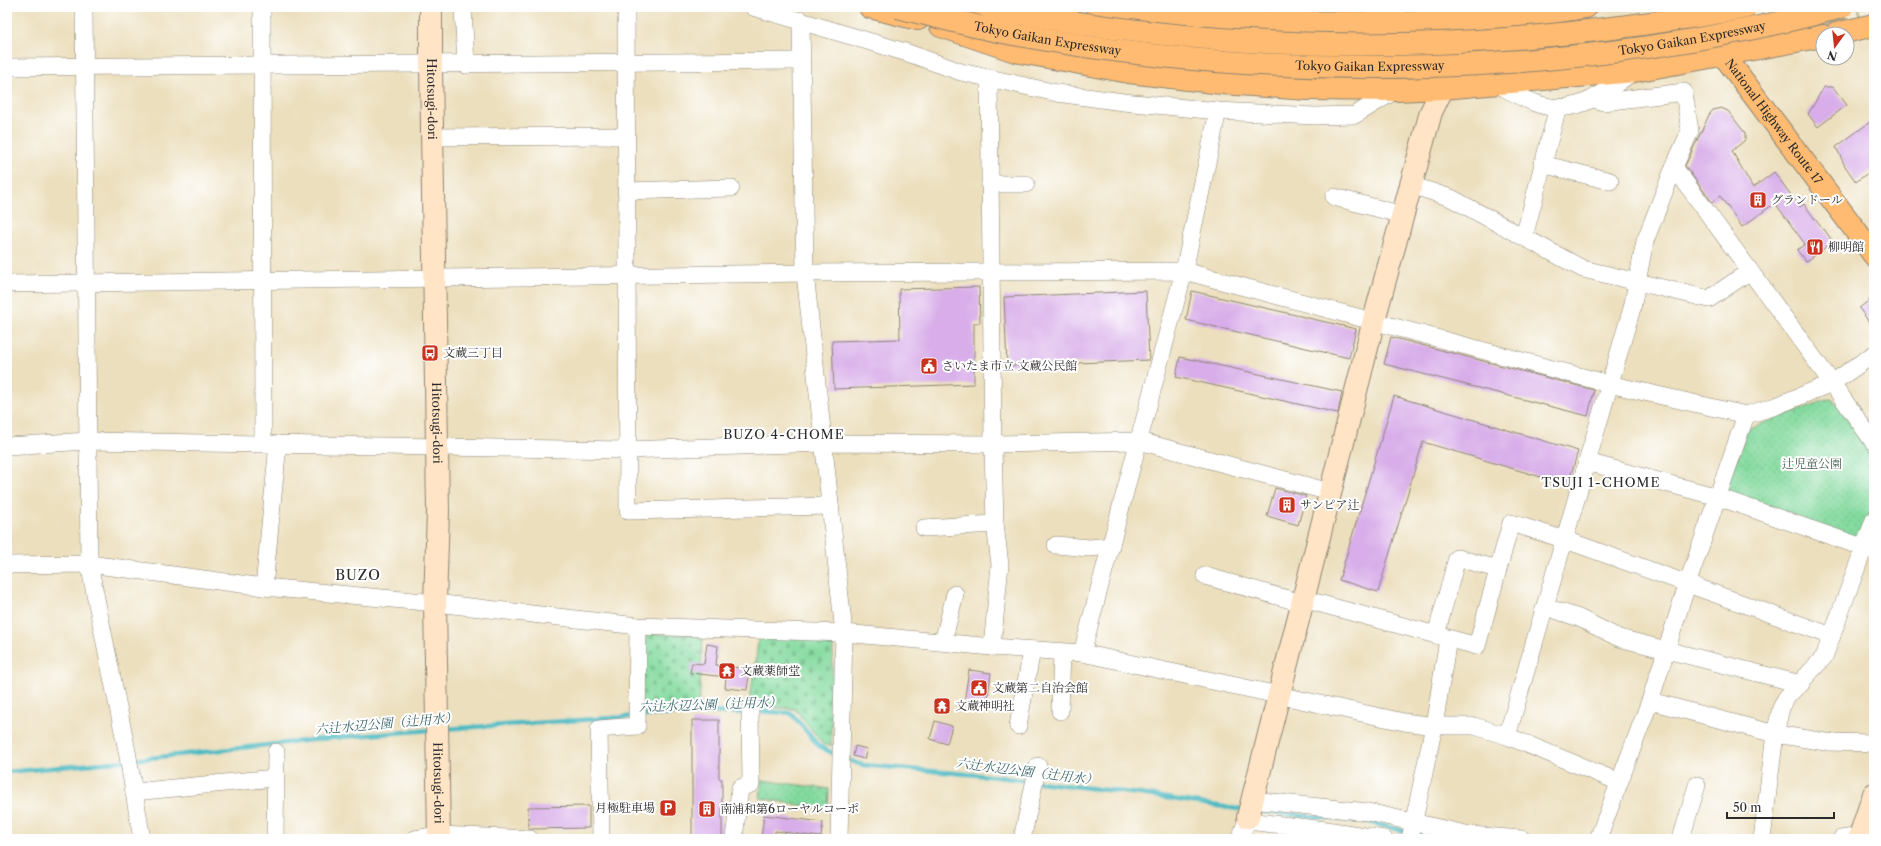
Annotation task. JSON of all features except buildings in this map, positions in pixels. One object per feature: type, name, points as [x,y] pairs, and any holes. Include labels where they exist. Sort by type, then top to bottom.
[{"type":"highway","points":[[870,7],[990,34],[1135,46],[1081,29],[965,7]]},
{"type":"highway","name":"Tokyo Gaikan Expressway","points":[[898,7],[1018,35],[1090,47],[1210,60],[1284,65],[1358,67],[1494,63],[1648,46],[1725,33],[1842,7]]},
{"type":"highway","name":"Tokyo Gaikan Expressway","points":[[988,7],[1091,26],[1155,33],[1284,42],[1359,44],[1453,42],[1568,34],[1719,13],[1746,7]]},
{"type":"highway","points":[[1097,7],[1258,22],[1404,23],[1479,12],[1542,14],[1586,7]]},
{"type":"highway","name":"National Highway Route 17","points":[[1688,7],[1874,254]]},
{"type":"highway","points":[[919,19],[1015,52],[1129,72],[1222,83],[1300,89],[1396,90],[1443,88],[1493,82],[1634,71],[1815,38]]},
{"type":"street","points":[[84,7],[89,564],[129,762],[142,839]]},
{"type":"street","points":[[262,7],[263,65],[261,281],[270,443],[264,587]]},
{"type":"street","name":"Hitotsugi-dori","points":[[431,7],[438,511],[436,603],[439,837]]},
{"type":"street","points":[[463,7],[466,65]]},
{"type":"street","points":[[626,7],[628,511],[830,506]]},
{"type":"street","points":[[753,7],[908,53],[961,72],[1057,93],[1123,102],[1218,111],[1314,116],[1355,115],[1396,90]]},
{"type":"street","points":[[1387,7],[1404,23]]},
{"type":"street","points":[[1240,839],[1250,811],[1374,320],[1431,112],[1479,12]]},
{"type":"street","points":[[800,20],[805,274],[844,633],[839,839]]},
{"type":"street","points":[[7,67],[466,65],[801,61]]},
{"type":"street","points":[[1493,82],[1536,104],[1558,107],[1578,105],[1594,99],[1634,71]]},
{"type":"street","points":[[989,78],[993,444],[996,524],[1000,565],[992,647]]},
{"type":"street","points":[[1507,736],[1566,540],[1609,384],[1632,308],[1645,241],[1690,131],[1684,92],[1603,102],[1594,99]]},
{"type":"street","points":[[1524,237],[1558,107]]},
{"type":"street","points":[[1082,653],[1184,271],[1218,111]]},
{"type":"street","points":[[432,137],[626,136]]},
{"type":"street","points":[[1542,164],[1610,181]]},
{"type":"street","points":[[1674,167],[1874,443]]},
{"type":"street","points":[[990,184],[1026,184]]},
{"type":"street","points":[[1411,186],[1451,198],[1583,269],[1709,299],[1750,271]]},
{"type":"street","points":[[626,190],[731,188]]},
{"type":"street","points":[[1334,197],[1403,214]]},
{"type":"street","points":[[7,284],[434,278],[1184,271],[1374,320],[1609,384],[1746,415],[1776,406],[1832,383],[1874,354]]},
{"type":"street","points":[[1598,839],[1650,701],[1688,583],[1746,415]]},
{"type":"street","points":[[7,446],[88,441],[627,450],[823,443],[993,444],[1139,442],[1330,492]]},
{"type":"street","points":[[1588,462],[1718,497],[1869,549]]},
{"type":"street","points":[[1762,839],[1775,734],[1781,708],[1786,698],[1801,684],[1824,656],[1869,549],[1874,520]]},
{"type":"street","points":[[1204,576],[1477,646],[1511,523],[1566,540],[1832,636]]},
{"type":"street","points":[[924,528],[996,524]]},
{"type":"street","points":[[1056,545],[1089,548],[1111,546]]},
{"type":"street","points":[[1412,831],[1434,726],[1442,637],[1457,558],[1498,569]]},
{"type":"street","points":[[7,565],[89,564],[264,587],[436,603],[638,626],[844,633],[992,647],[1082,653],[1396,721],[1434,726],[1474,726],[1507,736],[1619,782]]},
{"type":"street","points":[[943,642],[955,594]]},
{"type":"street","points":[[1546,607],[1579,618],[1619,638],[1801,684]]},
{"type":"street","points":[[601,839],[599,729],[637,726],[638,626]]},
{"type":"street","points":[[1018,726],[1032,650]]},
{"type":"street","points":[[1060,710],[1062,652]]},
{"type":"street","points":[[1650,701],[1775,734],[1826,742],[1874,743]]},
{"type":"street","points":[[734,839],[740,788],[750,784],[750,710]]},
{"type":"street","points":[[275,839],[274,778],[276,752]]},
{"type":"street","points":[[1022,839],[1038,766]]},
{"type":"street","points":[[134,792],[274,778]]},
{"type":"street","points":[[1682,839],[1697,785]]},
{"type":"street","points":[[1858,837],[1874,794]]},
{"type":"street","points":[[1250,811],[1368,812],[1412,831],[1522,839]]},
{"type":"street","points":[[1250,811],[1324,834],[1384,839]]},
{"type":"street","points":[[415,839],[439,837],[530,839]]},
{"type":"green space","name":"辻児童公園","points":[[1832,398],[1874,454],[1874,500],[1863,536],[1856,538],[1728,495],[1726,490],[1747,429]]},
{"type":"green space","points":[[642,634],[703,635],[699,708],[637,715]]},
{"type":"green space","points":[[759,636],[833,639],[831,746],[823,744],[795,709],[749,706]]},
{"type":"green space","points":[[762,780],[829,789],[828,810],[760,798]]},
{"type":"waterway","name":"六辻水辺公園（辻用水）","points":[[754,711],[791,713],[819,746],[836,755]]},
{"type":"waterway","name":"六辻水辺公園（辻用水）","points":[[443,729],[702,712],[747,713]]},
{"type":"waterway","name":"六辻水辺公園（辻用水）","points":[[132,760],[330,738],[431,730]]},
{"type":"waterway","name":"六辻水辺公園（辻用水）","points":[[845,759],[863,765],[989,776],[1140,794],[1244,810]]},
{"type":"waterway","name":"六辻水辺公園（辻用水）","points":[[7,772],[125,761]]},
{"type":"waterway","name":"六辻水辺公園（辻用水）","points":[[1255,811],[1369,822],[1408,832]]},
{"type":"waterway","name":"六辻水辺公園（辻用水）","points":[[1415,833],[1438,839]]},
{"type":"tunnel","points":[[1728,14],[1763,7]]},
{"type":"tunnel","points":[[1824,17],[1858,7]]},
{"type":"place","name":"グランドール","points":[[1758,200]]},
{"type":"place","name":"柳明館","points":[[1815,247]]},
{"type":"place","name":"文蔵三丁目","points":[[430,353]]},
{"type":"place","name":"さいたま市立 文蔵公民館","points":[[929,366]]},
{"type":"place","name":"サンピア辻","points":[[1287,505]]},
{"type":"place","name":"文蔵薬師堂","points":[[727,671]]},
{"type":"place","name":"文蔵第二自治会館","points":[[979,688]]},
{"type":"place","name":"文蔵神明社","points":[[942,706]]},
{"type":"place","name":"月極駐車場","points":[[668,808]]},
{"type":"place","name":"南浦和第6ローヤルコーポ","points":[[707,809]]},
{"type":"district","name":"BUZO 4-CHOME","points":[[784,434]]},
{"type":"district","name":"TSUJI 1-CHOME","points":[[1601,482]]},
{"type":"district","name":"BUZO","points":[[358,575]]}]
